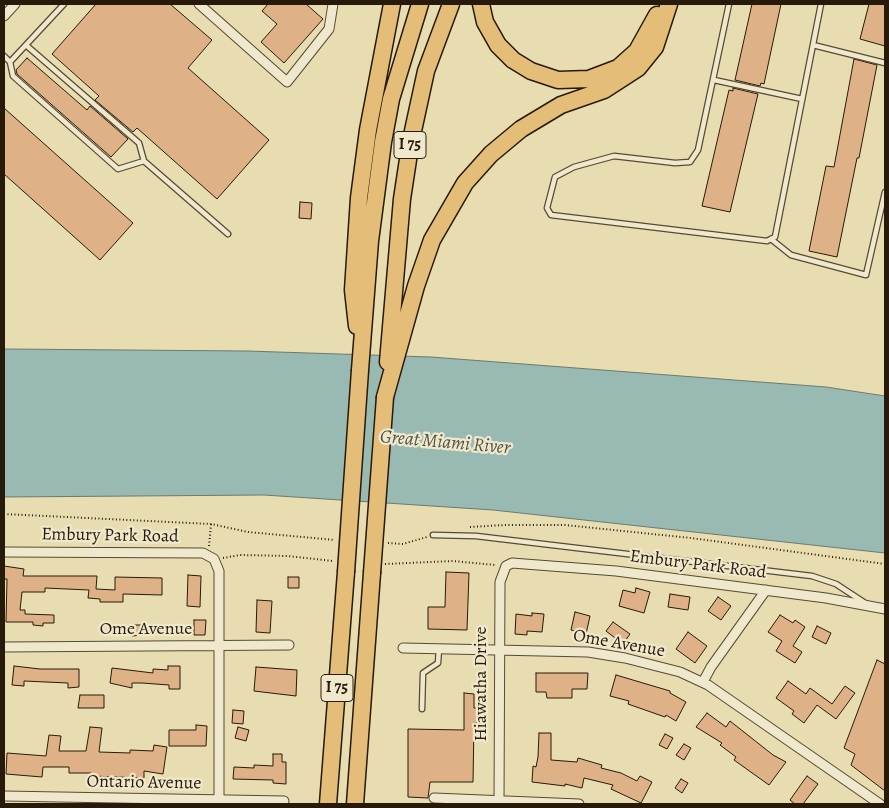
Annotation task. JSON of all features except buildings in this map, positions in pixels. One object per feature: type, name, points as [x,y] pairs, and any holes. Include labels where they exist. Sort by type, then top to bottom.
[{"type":"highway","points":[[360,290],[358,198],[368,130],[392,4]]},
{"type":"highway","name":"I 75","points":[[328,804],[360,370],[360,290],[383,142],[396,81],[420,4]]},
{"type":"highway","name":"I 75","points":[[356,804],[393,292],[411,140],[426,71],[451,4]]},
{"type":"highway","points":[[481,4],[485,22],[498,45],[513,60],[531,71],[558,80],[589,79],[618,68],[637,51],[654,23],[661,4]]},
{"type":"highway","points":[[385,397],[416,286],[432,240],[447,211],[465,183],[484,161],[521,129],[560,106],[604,90],[638,68],[655,47],[669,4]]},
{"type":"street","points":[[4,16],[15,4]]},
{"type":"street","points":[[199,4],[287,82],[329,29],[333,4]]},
{"type":"street","name":"Embury Park Road","points":[[4,552],[203,553],[211,557]]},
{"type":"street","points":[[211,557],[219,571],[219,802]]},
{"type":"street","name":"Embury Park Road","points":[[506,566],[512,563],[616,571],[766,590],[885,609]]},
{"type":"street","name":"Hiawatha Drive","points":[[499,803],[498,652],[500,582],[506,566]]},
{"type":"street","points":[[703,682],[711,667],[766,590]]},
{"type":"street","name":"Ome Avenue","points":[[4,647],[289,645]]},
{"type":"street","name":"Ome Avenue","points":[[403,648],[498,652],[588,652],[652,664],[680,672],[703,682],[880,804]]},
{"type":"street","name":"Ontario Avenue","points":[[4,796],[219,802],[284,800]]},
{"type":"street","points":[[434,798],[499,803],[579,804]]},
{"type":"lane","points":[[10,62],[64,4]]},
{"type":"lane","points":[[729,4],[698,150],[690,162],[675,163],[614,156],[574,167],[555,177],[547,208],[551,215],[767,241],[775,237],[821,4]]},
{"type":"lane","points":[[26,46],[138,144],[144,161],[228,234]]},
{"type":"lane","points":[[813,46],[885,63]]},
{"type":"lane","points":[[4,56],[10,62],[13,76],[118,169],[144,161]]},
{"type":"lane","points":[[714,80],[802,99]]},
{"type":"lane","points":[[771,239],[791,255],[866,275],[885,192]]},
{"type":"lane","points":[[433,535],[476,536],[812,576],[836,584],[869,606]]},
{"type":"lane","points":[[422,709],[423,673],[438,664],[438,649]]},
{"type":"path","points":[[211,524],[211,557]]},
{"type":"water","name":"Great Miami River","points":[[4,349],[247,351],[431,357],[826,387],[885,396],[885,553],[493,510],[264,495],[4,497]]}]
